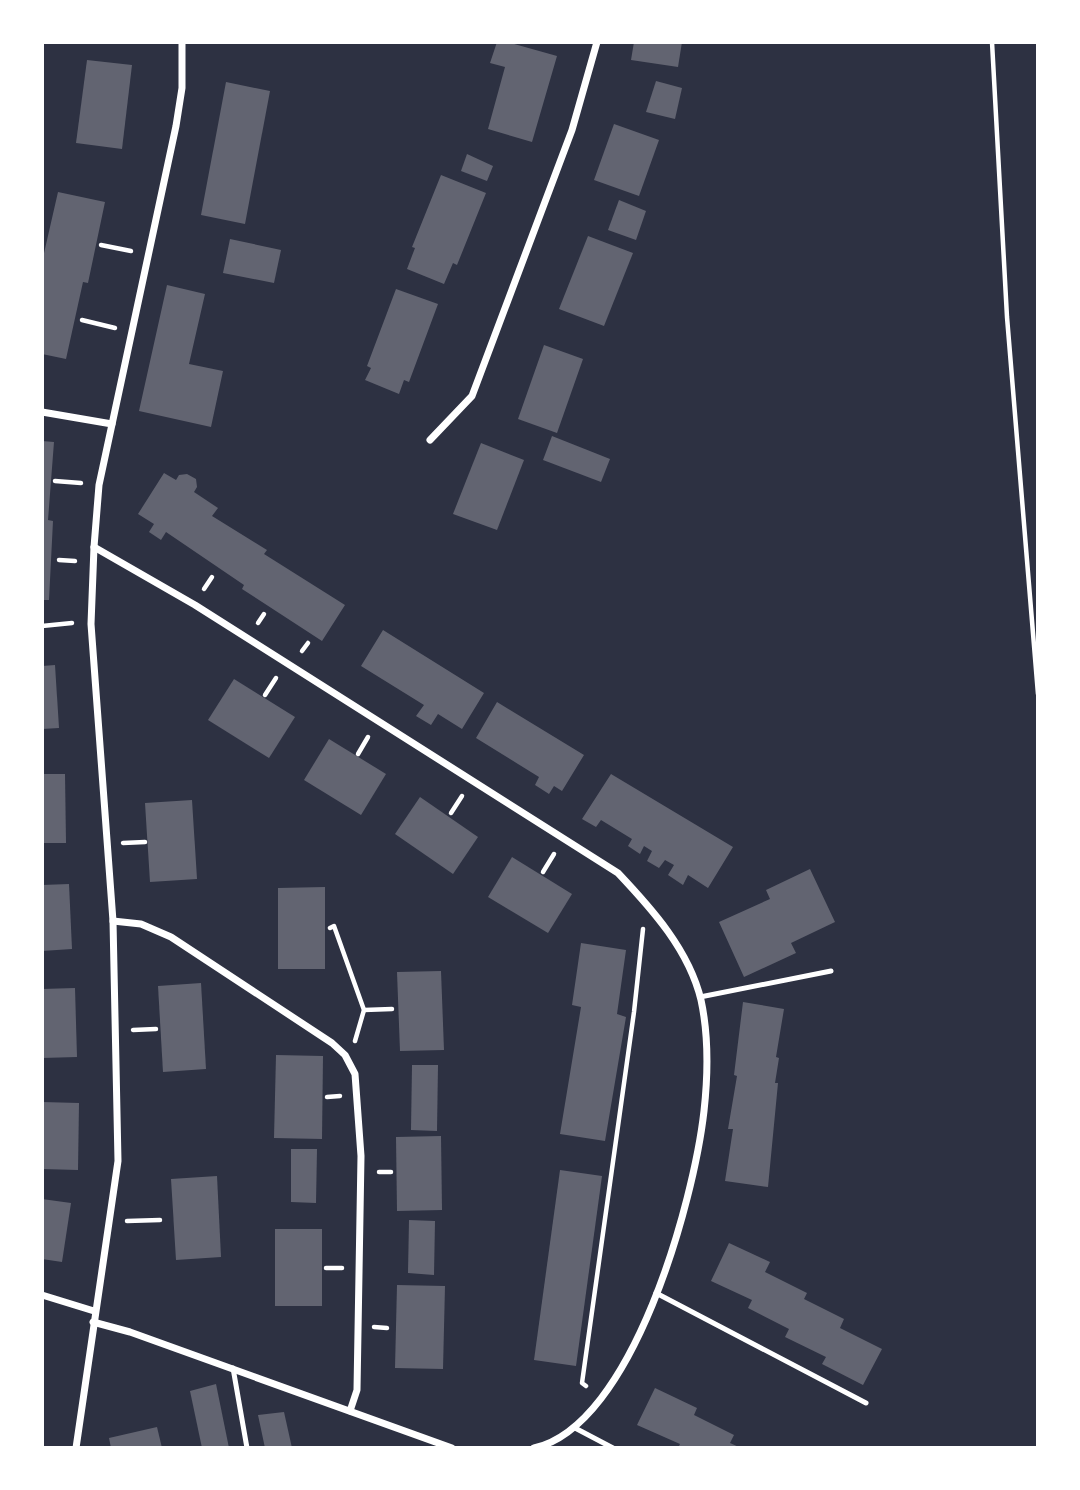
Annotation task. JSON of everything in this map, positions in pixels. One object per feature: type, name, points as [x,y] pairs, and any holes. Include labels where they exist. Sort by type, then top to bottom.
[{"type":"street","points":[[76,1448],[118,1161],[113,921],[91,624],[94,547],[99,485],[134,332],[182,88],[182,42]]},
{"type":"street","points":[[430,440],[472,396],[572,130],[597,42]]},
{"type":"street","points":[[42,412],[112,424]]},
{"type":"street","points":[[94,547],[216,618],[618,873],[649,906],[683,954],[700,997],[706,1048],[704,1114],[685,1204],[656,1293],[620,1371],[601,1400],[575,1428],[534,1448]]},
{"type":"street","points":[[113,921],[141,924],[171,937],[332,1043],[345,1055],[355,1074],[361,1156],[357,1390],[350,1411]]},
{"type":"street","points":[[42,1295],[94,1311]]},
{"type":"street","points":[[93,1322],[233,1368],[452,1448]]},
{"type":"lane","points":[[700,997],[831,971]]},
{"type":"lane","points":[[656,1293],[866,1403]]},
{"type":"lane","points":[[233,1368],[247,1448]]},
{"type":"lane","points":[[575,1428],[613,1448]]},
{"type":"path","points":[[992,42],[1007,317],[1038,694]]},
{"type":"path","points":[[101,245],[150,254]]},
{"type":"path","points":[[82,320],[134,332]]},
{"type":"path","points":[[42,626],[91,624]]},
{"type":"path","points":[[330,928],[334,926],[364,1010],[353,1050],[345,1055]]},
{"type":"path","points":[[601,1400],[582,1383],[634,1012],[641,930]]},
{"type":"path","points":[[364,1010],[392,1009]]},
{"type":"path","points":[[110,1215],[129,1221],[160,1220]]},
{"type":"building","points":[[497,42],[507,42],[557,56],[532,142],[488,129],[505,67],[490,63]]},
{"type":"building","points":[[634,42],[682,42],[678,67],[631,60]]},
{"type":"building","points":[[87,60],[132,65],[122,149],[76,143]]},
{"type":"building","points":[[656,81],[682,88],[675,119],[646,112]]},
{"type":"building","points":[[226,82],[270,91],[245,224],[201,215]]},
{"type":"building","points":[[614,124],[659,140],[639,196],[594,180]]},
{"type":"building","points":[[467,154],[493,166],[487,181],[461,171]]},
{"type":"building","points":[[441,175],[486,193],[457,265],[453,263],[444,284],[407,269],[415,248],[412,247]]},
{"type":"building","points":[[58,192],[105,202],[88,283],[83,282],[66,359],[42,354],[42,262]]},
{"type":"building","points":[[619,200],[646,211],[636,240],[608,230]]},
{"type":"building","points":[[588,236],[633,253],[604,326],[559,309]]},
{"type":"building","points":[[230,239],[281,250],[274,283],[223,273]]},
{"type":"building","points":[[167,285],[205,294],[189,364],[223,371],[211,427],[139,411]]},
{"type":"building","points":[[396,289],[438,304],[409,382],[404,380],[399,394],[365,380],[371,368],[367,366]]},
{"type":"building","points":[[544,345],[583,359],[557,433],[518,419]]},
{"type":"building","points":[[552,436],[610,459],[601,482],[543,460]]},
{"type":"building","points":[[42,441],[54,442],[48,520],[53,521],[49,600],[42,600]]},
{"type":"building","points":[[481,443],[524,460],[497,530],[453,514]]},
{"type":"building","points":[[164,473],[176,480],[179,475],[187,474],[196,479],[197,487],[194,492],[218,508],[212,516],[267,550],[264,554],[345,605],[322,641],[242,589],[244,585],[166,532],[161,540],[149,532],[154,524],[138,514]]},
{"type":"building","points":[[383,630],[484,693],[462,729],[438,714],[431,725],[416,716],[424,705],[361,666]]},
{"type":"building","points":[[55,665],[59,728],[42,729],[42,666]]},
{"type":"building","points":[[234,679],[295,717],[269,758],[208,720]]},
{"type":"building","points":[[497,702],[584,755],[562,791],[554,786],[549,794],[535,785],[539,777],[476,738]]},
{"type":"building","points":[[329,739],[386,774],[361,815],[304,780]]},
{"type":"building","points":[[42,774],[65,774],[66,843],[42,843]]},
{"type":"building","points":[[611,774],[733,847],[708,888],[688,875],[683,885],[668,875],[674,865],[665,860],[659,868],[647,861],[652,851],[644,846],[640,854],[628,846],[632,839],[601,820],[596,827],[582,819]]},
{"type":"building","points":[[420,797],[478,837],[453,874],[395,834]]},
{"type":"building","points":[[192,800],[197,879],[150,882],[145,803]]},
{"type":"building","points":[[512,857],[572,894],[548,933],[488,897]]},
{"type":"building","points":[[810,869],[835,922],[791,943],[796,953],[744,977],[719,922],[770,899],[766,890]]},
{"type":"building","points":[[69,884],[72,949],[42,951],[42,885]]},
{"type":"building","points":[[325,887],[325,969],[278,969],[278,888]]},
{"type":"building","points":[[581,943],[626,950],[617,1014],[626,1017],[605,1141],[560,1134],[581,1007],[572,1005]]},
{"type":"building","points":[[441,971],[444,1050],[400,1051],[397,972]]},
{"type":"building","points":[[201,983],[206,1069],[163,1072],[158,986]]},
{"type":"building","points":[[75,988],[77,1057],[42,1058],[42,989]]},
{"type":"building","points":[[743,1002],[784,1009],[776,1057],[779,1058],[775,1083],[778,1083],[768,1187],[725,1181],[733,1129],[728,1129],[737,1076],[734,1075]]},
{"type":"building","points":[[276,1055],[323,1056],[322,1139],[274,1138]]},
{"type":"building","points":[[412,1065],[438,1065],[437,1131],[411,1130]]},
{"type":"building","points":[[42,1102],[79,1103],[78,1170],[42,1169]]},
{"type":"building","points":[[441,1136],[442,1210],[397,1211],[396,1137]]},
{"type":"building","points":[[291,1149],[317,1149],[316,1203],[291,1202]]},
{"type":"building","points":[[560,1170],[602,1176],[576,1366],[534,1360]]},
{"type":"building","points":[[217,1176],[221,1257],[176,1260],[171,1179]]},
{"type":"building","points":[[42,1199],[71,1203],[62,1262],[42,1259]]},
{"type":"building","points":[[409,1220],[435,1221],[434,1275],[408,1273]]},
{"type":"building","points":[[275,1229],[322,1229],[322,1306],[275,1306]]},
{"type":"building","points":[[729,1243],[770,1262],[765,1272],[807,1293],[804,1299],[844,1319],[840,1328],[882,1349],[863,1385],[822,1364],[826,1357],[785,1337],[789,1329],[748,1308],[752,1300],[711,1281]]},
{"type":"building","points":[[397,1285],[445,1286],[443,1369],[395,1368]]},
{"type":"building","points":[[216,1384],[229,1448],[202,1448],[190,1391]]},
{"type":"building","points":[[655,1388],[697,1408],[694,1415],[734,1435],[730,1443],[741,1448],[678,1448],[680,1444],[637,1425]]},
{"type":"building","points":[[284,1412],[292,1448],[265,1448],[258,1415]]},
{"type":"building","points":[[157,1427],[162,1448],[111,1448],[109,1438]]}]
